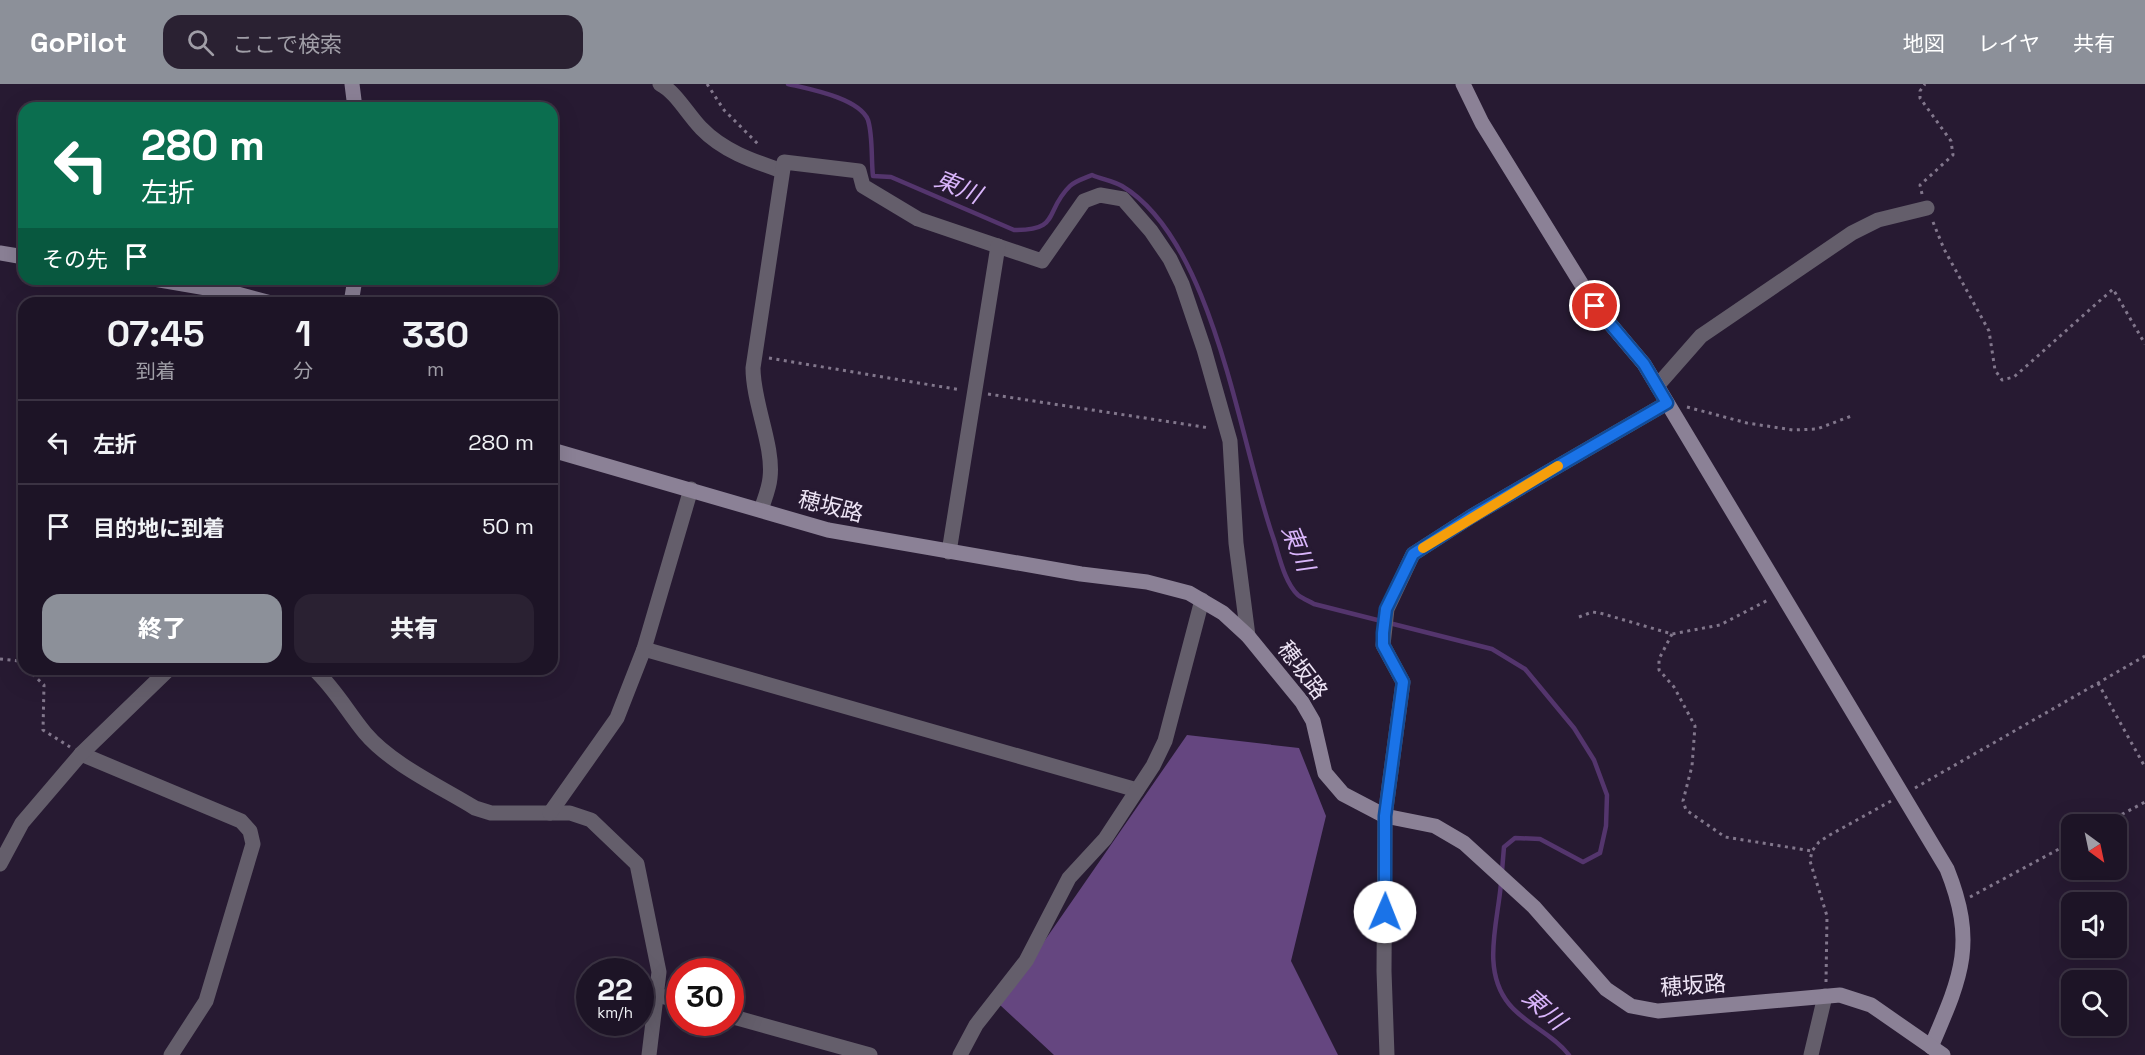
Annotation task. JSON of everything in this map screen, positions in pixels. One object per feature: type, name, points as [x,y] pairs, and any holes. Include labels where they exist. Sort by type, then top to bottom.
[{"type":"main road","points":[[352,84],[354,102]]},
{"type":"main road","points":[[1463,84],[1482,123],[1595,306],[1644,364],[1947,869],[1959,902],[1965,948],[1961,973],[1939,1053]]},
{"type":"main road","points":[[0,253],[18,256]]},
{"type":"main road","points":[[189,285],[249,297]]},
{"type":"main road","name":"穂坂路","points":[[558,452],[828,530],[949,552],[1147,582],[1189,593],[1223,613],[1248,636],[1302,702],[1313,721],[1325,773],[1343,794],[1385,816],[1435,826],[1464,843],[1505,879],[1606,989],[1630,1006],[1658,1011],[1825,996],[1852,998],[1871,1005],[1939,1053]]},
{"type":"street","points":[[660,84],[702,129],[745,159],[783,166],[859,171],[863,186],[918,219],[1042,261],[1084,201],[1100,195],[1123,199],[1164,250],[1182,284],[1204,348],[1230,441],[1236,543],[1248,636]]},
{"type":"street","points":[[762,510],[770,478],[769,461],[753,386],[753,368],[783,166]]},
{"type":"street","points":[[1657,386],[1701,336],[1781,280],[1852,233],[1878,220],[1927,207]]},
{"type":"street","points":[[949,552],[998,246]]},
{"type":"street","points":[[1388,1055],[1384,971],[1385,816],[1403,682],[1383,645],[1386,609],[1413,554],[1472,516],[1669,406]]},
{"type":"street","points":[[550,813],[617,718],[644,649],[691,489]]},
{"type":"street","points":[[960,1055],[976,1025],[1026,962],[1069,878],[1104,839],[1154,766],[1165,741],[1202,600]]},
{"type":"street","points":[[644,649],[1137,790]]},
{"type":"street","points":[[0,864],[22,823],[81,754],[162,675]]},
{"type":"street","points":[[320,675],[334,688],[366,734],[387,753],[475,808],[491,813],[570,813],[591,820],[637,864],[659,972],[649,1055]]},
{"type":"street","points":[[81,754],[241,821],[250,831],[254,844],[206,1001],[171,1055]]},
{"type":"street","points":[[657,995],[666,997]]},
{"type":"street","points":[[1811,1055],[1825,996]]},
{"type":"street","points":[[744,1020],[870,1055]]},
{"type":"path","points":[[707,84],[724,110],[783,166]]},
{"type":"path","points":[[1925,84],[1920,91],[1920,98],[1951,141],[1953,155],[1920,185],[1944,249],[1989,331],[1995,370],[2002,380],[2014,377],[2114,289],[2145,344]]},
{"type":"path","points":[[1669,406],[1689,407],[1736,420],[1793,430],[1817,429],[1854,415]]},
{"type":"path","points":[[1579,617],[1592,612],[1671,634],[1720,625],[1782,592]]},
{"type":"path","points":[[1671,634],[1659,659],[1659,670],[1674,687],[1691,714],[1695,726],[1692,766],[1683,801],[1686,810],[1725,837],[1812,851]]},
{"type":"path","points":[[1825,996],[1827,916],[1810,861],[1812,851],[1819,842],[2145,656]]},
{"type":"path","points":[[0,659],[18,661]]},
{"type":"path","points":[[33,675],[44,685],[43,730],[81,754]]},
{"type":"path","points":[[2098,683],[2145,767]]},
{"type":"path","points":[[2123,814],[2145,802]]},
{"type":"path","points":[[1959,902],[2061,848]]},
{"type":"shaded area","points":[[1187,735],[1299,748],[1326,816],[1291,961],[1338,1055],[1054,1055],[1000,1005]]},
{"type":"waterway","name":"東川","points":[[788,84],[844,100],[863,112],[870,126],[873,176],[891,177],[1014,230],[1039,227],[1046,223],[1062,195],[1070,186],[1092,175],[1122,186],[1154,213],[1180,250],[1201,296],[1235,398],[1280,559],[1293,589],[1314,604],[1492,649],[1525,669],[1574,728],[1594,760],[1607,795],[1606,826],[1600,853],[1583,862],[1540,839],[1515,838],[1504,847],[1502,871]]},
{"type":"waterway","name":"東川","points":[[1501,883],[1493,945],[1493,961],[1500,991],[1516,1011],[1555,1041],[1569,1055]]},
{"type":"slow traffic","points":[[1423,548],[1472,516],[1558,466]]},
{"type":"route","points":[[1385,912],[1385,816],[1403,682],[1383,645],[1383,633],[1386,609],[1413,554],[1472,516],[1667,403],[1644,364],[1595,306]]}]
